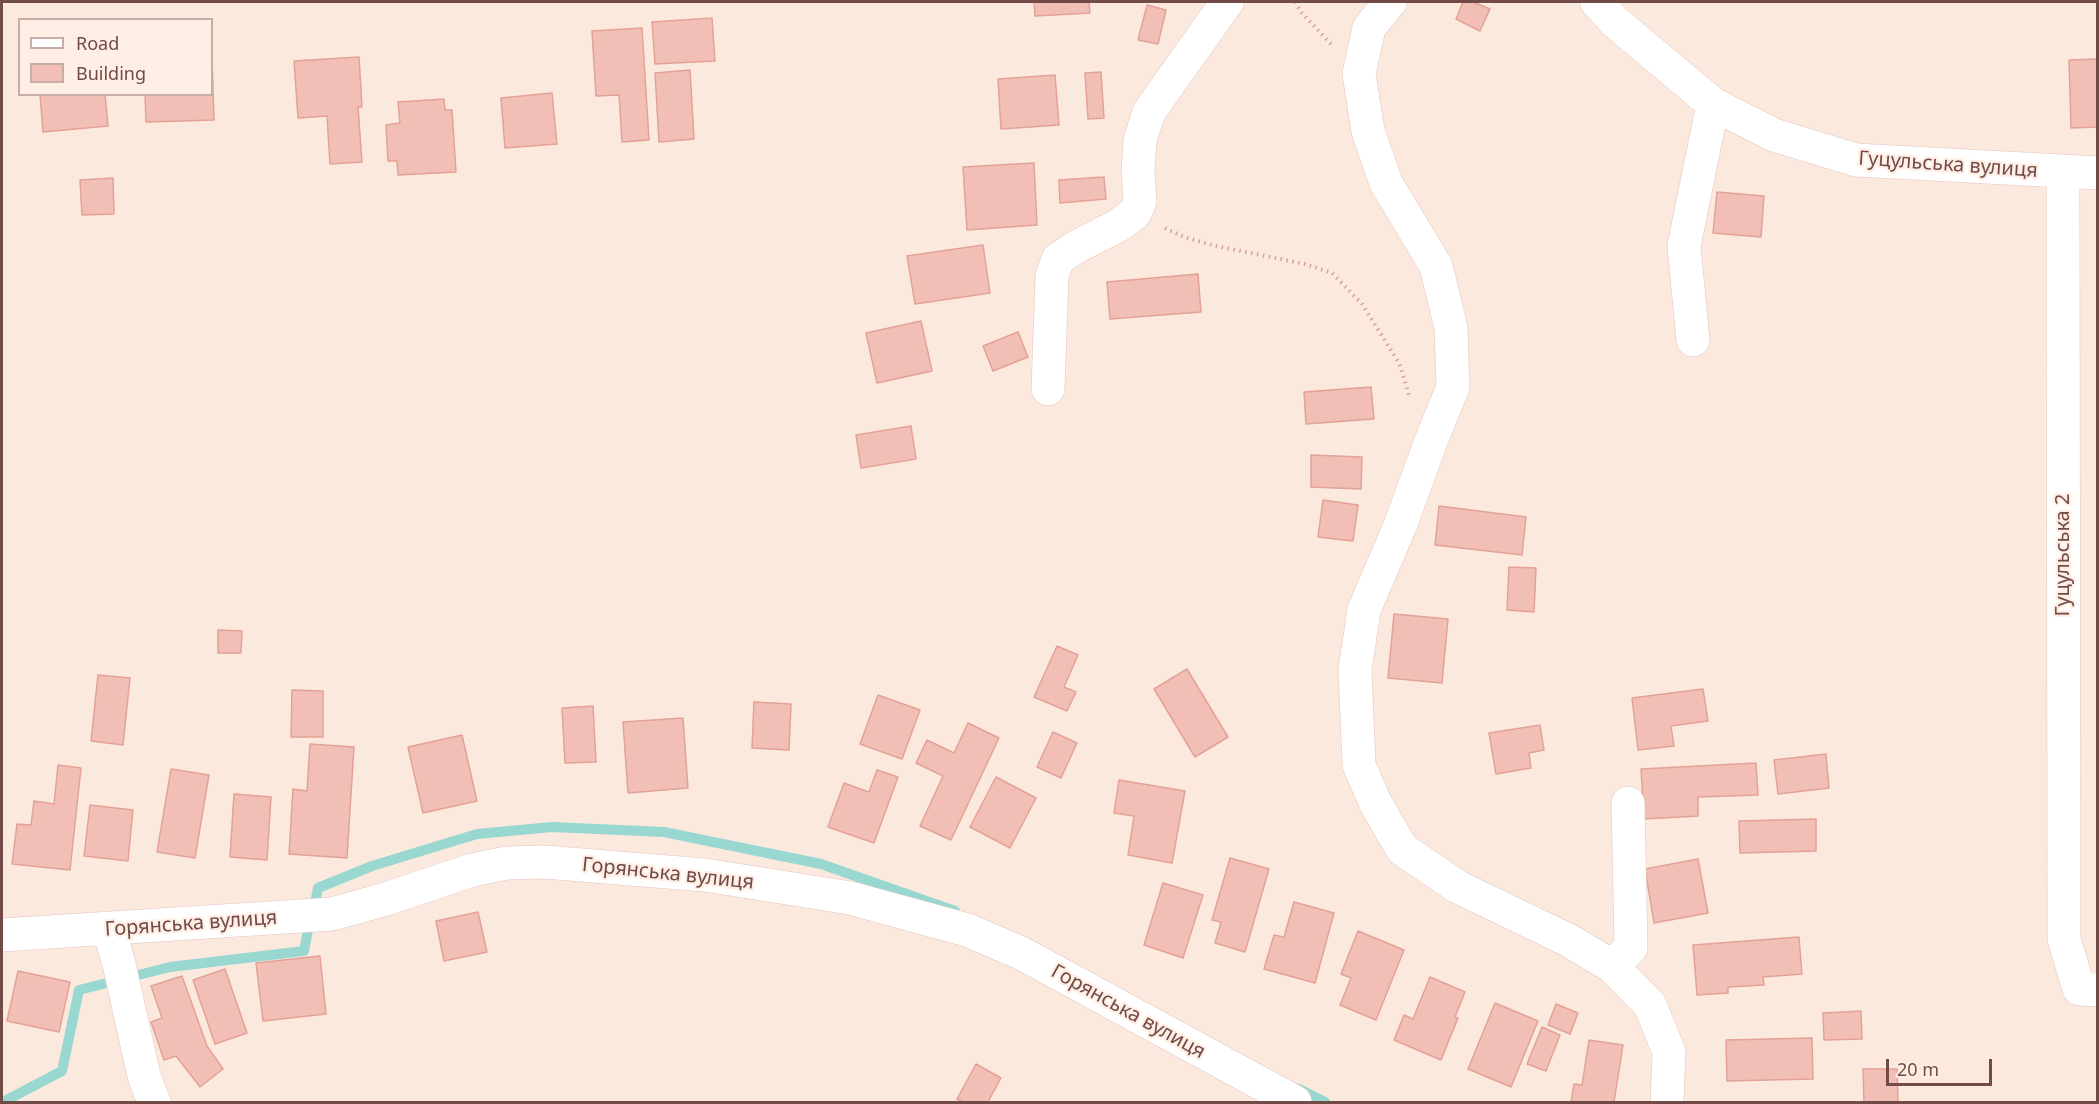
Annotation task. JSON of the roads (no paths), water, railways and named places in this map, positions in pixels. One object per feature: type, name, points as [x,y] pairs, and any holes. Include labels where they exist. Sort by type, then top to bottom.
[{"type":"street","points":[[1048,389],[1052,276],[1058,259],[1119,225],[1135,213],[1140,202],[1138,169],[1140,140],[1149,112],[1227,2]]},
{"type":"street","points":[[1390,2],[1369,28],[1359,74],[1368,131],[1386,183],[1436,266],[1451,328],[1453,387],[1400,526],[1364,610],[1355,670],[1359,765],[1376,804],[1402,849],[1458,887],[1568,940],[1612,966],[1650,1005],[1669,1052],[1667,1102]]},
{"type":"street","name":"Гуцульська вулиця","points":[[1597,2],[1614,21],[1713,104],[1774,135],[1856,160],[2097,173]]},
{"type":"street","points":[[1693,340],[1684,246],[1713,104]]},
{"type":"street","name":"Гуцульська 2","points":[[2063,172],[2064,939],[2079,989],[2097,990]]},
{"type":"street","points":[[1612,966],[1631,948],[1628,803]]},
{"type":"street","name":"Горянська вулиця","points":[[2,935],[332,914],[386,899],[472,870],[507,863],[544,862],[705,875],[850,898],[967,930],[1021,953],[1295,1102]]},
{"type":"street","points":[[109,929],[144,1076],[154,1102]]},
{"type":"waterway","points":[[315,903],[318,888],[372,866],[477,834],[552,827],[664,832],[821,864],[955,911]]},
{"type":"waterway","points":[[3,1102],[62,1071],[79,990],[170,967],[304,951],[308,930]]},
{"type":"waterway","points":[[1299,1089],[1325,1102]]}]
